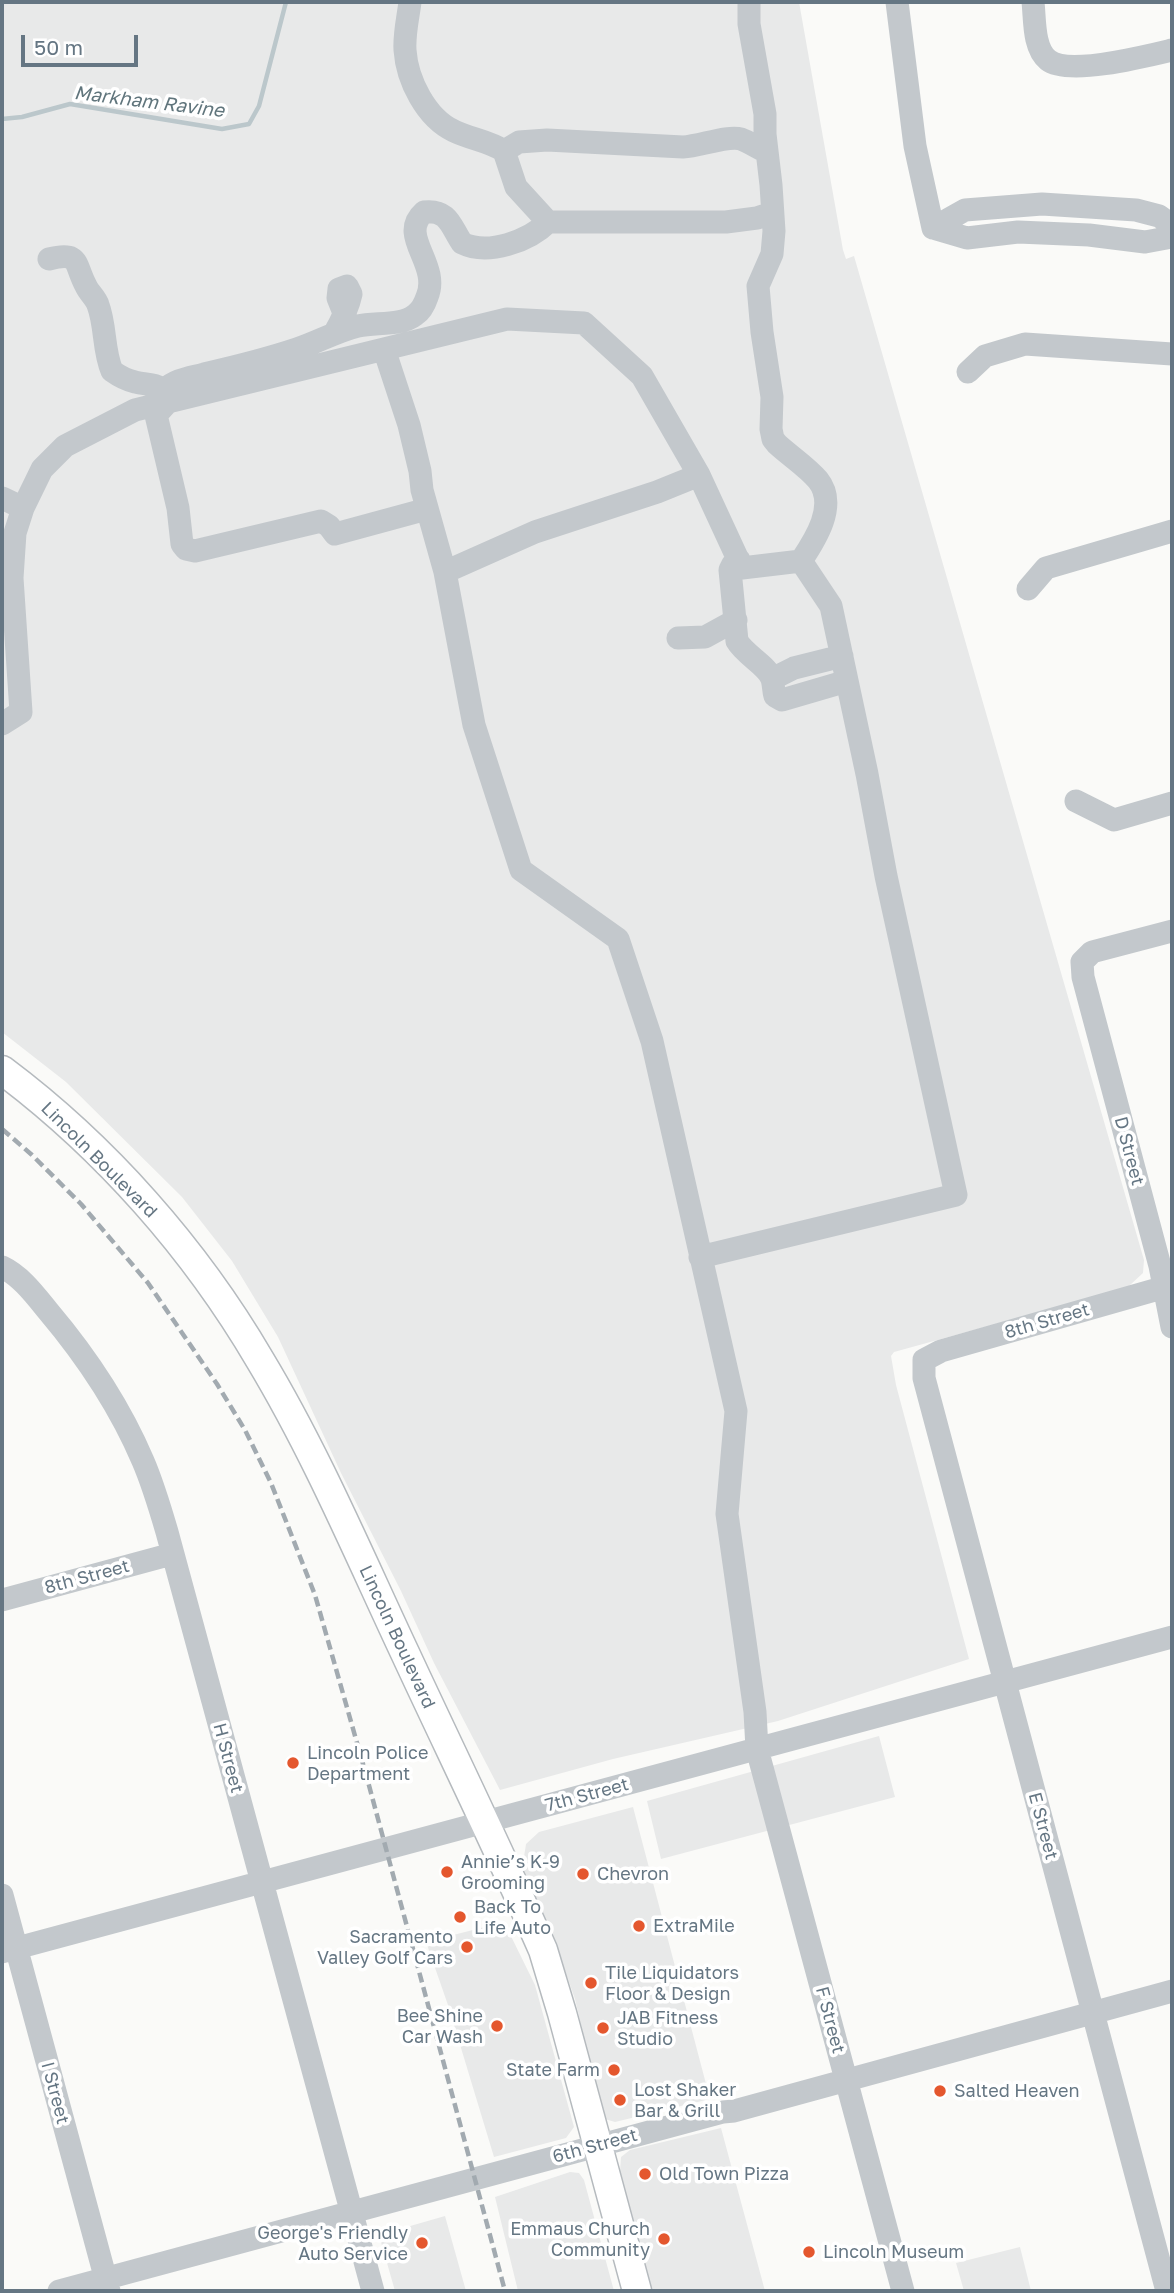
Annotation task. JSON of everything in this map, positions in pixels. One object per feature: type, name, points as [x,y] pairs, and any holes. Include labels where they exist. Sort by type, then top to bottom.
[{"type":"main road","name":"Lincoln Boulevard","points":[[2,1070],[66,1124],[116,1172],[164,1225],[230,1312],[260,1359],[315,1462],[543,1950],[637,2291]]},
{"type":"street","points":[[410,2],[406,28],[407,62],[425,105],[438,121],[453,131],[504,151]]},
{"type":"street","points":[[749,2],[749,24],[765,114],[775,231],[772,254],[758,286],[772,397],[773,439],[820,482],[824,493],[824,522],[801,561]]},
{"type":"street","points":[[897,2],[915,146],[933,228]]},
{"type":"street","points":[[1033,2],[1039,48],[1048,61],[1068,66],[1104,64],[1172,50]]},
{"type":"street","points":[[504,151],[519,142],[547,140],[695,146],[730,137],[742,139],[767,152]]},
{"type":"street","points":[[504,151],[516,187],[548,222]]},
{"type":"street","points":[[933,228],[965,210],[1042,204],[1136,210],[1159,216],[1172,225]]},
{"type":"street","points":[[427,509],[335,534],[321,521],[195,551],[186,549],[182,544],[178,508],[156,415],[179,380],[278,355],[339,324],[396,322],[416,314],[429,292],[431,276],[414,231],[415,222],[424,212],[433,211],[443,216],[454,226],[462,243],[474,247],[512,243],[548,222],[726,222],[772,213]]},
{"type":"street","points":[[933,228],[967,238],[1017,232],[1089,235],[1145,242],[1172,237]]},
{"type":"street","points":[[49,260],[66,257],[74,258],[78,263],[86,287],[98,305],[109,364],[113,371],[136,383],[154,384],[166,396]]},
{"type":"street","points":[[2,724],[21,712],[12,578],[15,533],[23,508],[42,469],[65,446],[166,396],[384,349],[507,319],[584,323],[642,376],[699,475],[742,568],[801,561]]},
{"type":"street","points":[[968,372],[985,356],[1025,344],[1172,354]]},
{"type":"street","name":"F Street","points":[[384,349],[409,425],[427,509],[445,572],[474,724],[521,870],[618,939],[652,1041],[736,1411],[727,1514],[755,1712],[757,1749],[903,2291]]},
{"type":"street","points":[[445,572],[535,532],[657,492],[699,475]]},
{"type":"street","points":[[2,498],[23,508]]},
{"type":"street","points":[[1028,589],[1046,568],[1172,531]]},
{"type":"street","points":[[739,560],[730,570],[737,641],[743,651],[762,664],[772,679],[775,696],[782,700],[848,681]]},
{"type":"street","points":[[700,1257],[956,1195],[886,876],[831,606],[801,561]]},
{"type":"street","points":[[678,639],[705,637],[736,620]]},
{"type":"street","points":[[772,679],[794,668],[842,656]]},
{"type":"street","points":[[1076,801],[1114,820],[1172,803]]},
{"type":"street","name":"D Street","points":[[1172,931],[1092,952],[1082,962],[1083,977],[1160,1266],[1168,1287],[1172,1327]]},
{"type":"street","name":"H Street","points":[[2,1267],[32,1291],[61,1325],[123,1420],[144,1463],[172,1554],[373,2291]]},
{"type":"street","name":"8th Street","points":[[924,1360],[941,1351],[1168,1287]]},
{"type":"street","name":"E Street","points":[[924,1360],[925,1378],[1004,1682],[1167,2291]]},
{"type":"street","name":"8th Street","points":[[2,1600],[172,1554]]},
{"type":"street","name":"7th Street","points":[[9,1950],[1172,1637]]},
{"type":"street","name":"I Street","points":[[2,1895],[9,1950],[107,2285]]},
{"type":"street","name":"6th Street","points":[[59,2291],[107,2285],[598,2146],[1172,1991]]},
{"type":"shaded area","points":[[2,2],[799,2],[843,250],[846,259],[854,256],[1144,1260],[1143,1273],[1129,1286],[894,1352],[891,1356],[896,1385],[969,1659],[778,1721],[613,1759],[500,1790],[434,1663],[278,1337],[232,1261],[182,1197],[66,1082],[2,1032]]},
{"type":"shaded area","points":[[879,1736],[895,1797],[661,1859],[647,1801]]},
{"type":"shaded area","points":[[633,1807],[710,2099],[615,2122],[605,2119],[600,2106],[575,1999],[524,1874],[524,1857],[526,1844],[539,1832]]},
{"type":"shaded area","points":[[504,1922],[535,1985],[574,2127],[566,2138],[494,2157],[426,1942]]},
{"type":"shaded area","points":[[721,2128],[765,2291],[651,2291],[620,2172],[621,2157],[630,2150]]},
{"type":"shaded area","points":[[570,2172],[579,2173],[584,2180],[614,2291],[518,2291],[495,2197]]},
{"type":"shaded area","points":[[445,2216],[466,2291],[395,2291],[379,2235]]},
{"type":"shaded area","points":[[1020,2247],[1031,2291],[964,2291],[956,2263]]},
{"type":"waterway","name":"Markham Ravine","points":[[2,119],[22,117],[70,104],[222,129],[249,124],[259,106],[286,2]]},
{"type":"railway","points":[[2,1129],[81,1204],[148,1283],[217,1384],[245,1430],[271,1483],[315,1595],[505,2291]]},
{"type":"place","name":"Lincoln Police Department","points":[[293,1763]]},
{"type":"place","name":"Annie’s K-9 Grooming","points":[[447,1872]]},
{"type":"place","name":"Chevron","points":[[583,1874]]},
{"type":"place","name":"Back To Life Auto","points":[[460,1917]]},
{"type":"place","name":"ExtraMile","points":[[639,1926]]},
{"type":"place","name":"Sacramento Valley Golf Cars","points":[[467,1947]]},
{"type":"place","name":"Tile Liquidators Floor & Design","points":[[591,1983]]},
{"type":"place","name":"Bee Shine Car Wash","points":[[497,2026]]},
{"type":"place","name":"JAB Fitness Studio","points":[[603,2028]]},
{"type":"place","name":"State Farm","points":[[614,2070]]},
{"type":"place","name":"Salted Heaven","points":[[940,2091]]},
{"type":"place","name":"Lost Shaker Bar & Grill","points":[[620,2100]]},
{"type":"place","name":"Old Town Pizza","points":[[645,2174]]},
{"type":"place","name":"Emmaus Church Community","points":[[664,2239]]},
{"type":"place","name":"George's Friendly Auto Service","points":[[422,2243]]},
{"type":"place","name":"Lincoln Museum","points":[[809,2252]]}]
